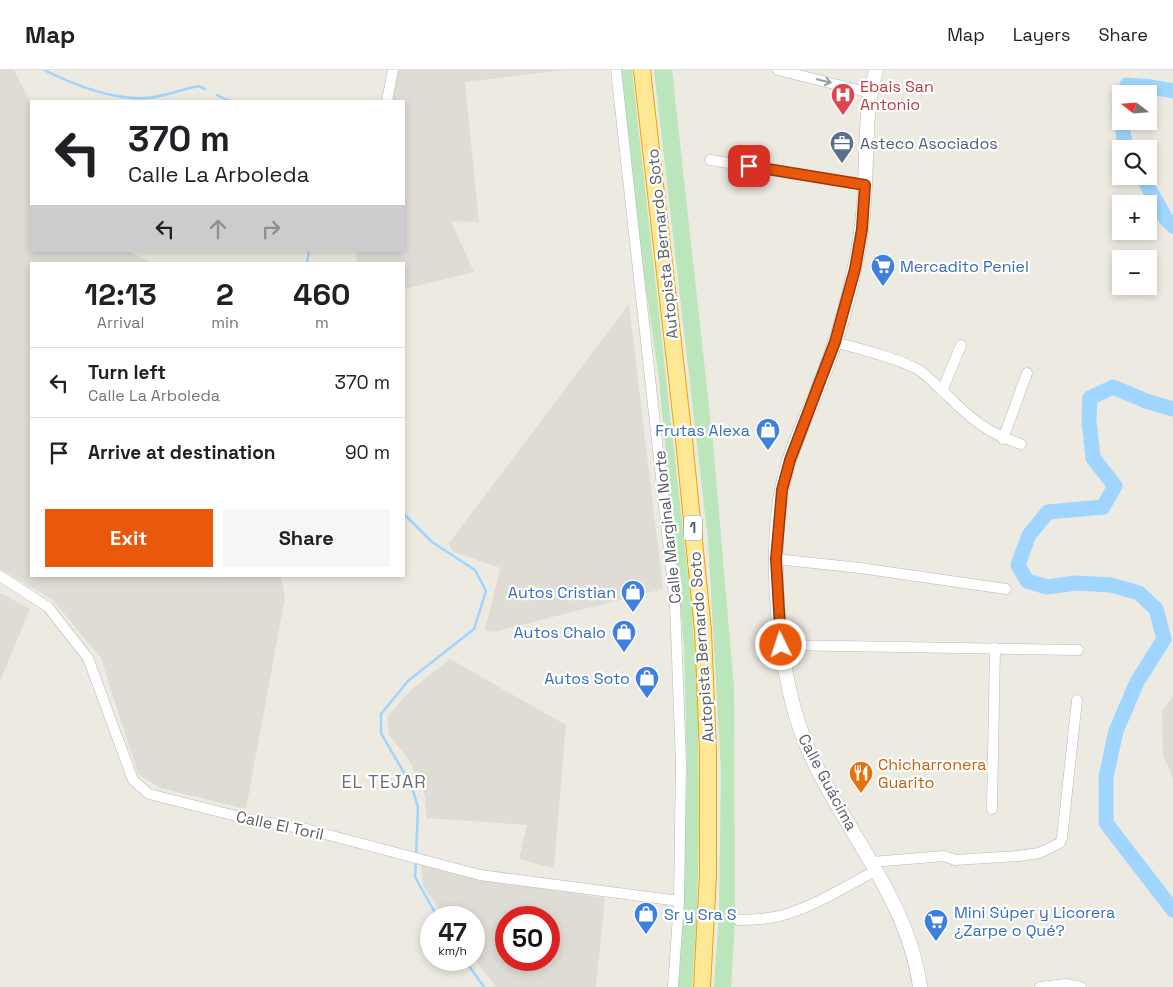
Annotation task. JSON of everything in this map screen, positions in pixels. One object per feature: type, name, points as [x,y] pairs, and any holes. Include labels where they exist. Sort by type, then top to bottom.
[{"type":"highway","name":"Autopista Bernardo Soto","points":[[642,70],[684,440],[703,632],[708,760],[708,875],[702,987]]},
{"type":"main road","name":"Calle Guácima","points":[[876,70],[867,116],[862,229],[855,269],[835,342],[785,474],[776,559],[781,645],[790,692],[802,734],[828,787],[873,863],[900,917],[920,987]]},
{"type":"street","points":[[386,100],[393,70]]},
{"type":"street","name":"Calle Marginal Norte","points":[[616,70],[675,604],[681,762],[679,901],[673,987]]},
{"type":"street","points":[[778,70],[870,93]]},
{"type":"street","points":[[710,160],[865,185]]},
{"type":"street","points":[[835,342],[906,364],[920,371],[968,416],[1004,439],[1021,444]]},
{"type":"street","points":[[942,391],[960,345]]},
{"type":"street","points":[[1004,439],[1026,373]]},
{"type":"street","points":[[776,559],[860,568],[1006,589]]},
{"type":"street","name":"Calle El Toril","points":[[0,576],[48,606],[88,658],[132,780],[149,794],[252,820],[306,829],[480,875],[679,901]]},
{"type":"street","points":[[781,645],[1078,650]]},
{"type":"street","points":[[992,809],[995,648]]},
{"type":"street","points":[[738,920],[762,919],[781,915],[814,903],[873,863],[896,856],[909,858],[944,856],[955,860],[1020,856],[1040,853],[1060,843],[1077,700]]},
{"type":"street","points":[[1040,987],[1066,984],[1081,987]]},
{"type":"shaded area","points":[[0,70],[14,70],[30,101],[30,252],[130,252],[150,262],[30,262],[30,577],[281,577],[285,597],[246,809],[160,788],[138,774],[101,658],[52,599],[0,569]]},
{"type":"shaded area","points":[[398,70],[564,70],[465,82],[479,222],[451,221],[474,272],[405,289],[405,262],[357,262],[356,252],[405,252],[405,100],[392,100]]},
{"type":"shaded area","points":[[629,304],[663,589],[493,632],[485,630],[500,568],[452,551],[449,543]]},
{"type":"shaded area","points":[[0,593],[30,609],[0,681]]},
{"type":"shaded area","points":[[450,659],[566,725],[554,868],[519,859],[527,825],[426,818],[425,796],[409,760],[389,735],[387,717],[411,690]]},
{"type":"shaded area","points":[[1173,696],[1173,779],[1163,755],[1162,711]]},
{"type":"shaded area","points":[[421,864],[507,883],[605,898],[596,987],[496,987],[484,971],[485,906],[437,906],[423,886]]},
{"type":"green space","points":[[621,70],[632,70],[692,613],[698,710],[699,826],[697,913],[692,987],[678,987],[687,771],[684,646],[659,379],[640,247]]},
{"type":"green space","points":[[654,70],[672,70],[713,443],[734,688],[735,923],[731,987],[714,987],[719,912],[721,771],[708,540]]},
{"type":"waterway","points":[[44,70],[80,86],[119,97],[151,98],[198,86],[205,89]]},
{"type":"waterway","points":[[1158,88],[1173,91]]},
{"type":"waterway","points":[[217,95],[227,100]]},
{"type":"waterway","points":[[1123,130],[1124,140]]},
{"type":"waterway","points":[[1147,185],[1166,219],[1173,226]]},
{"type":"waterway","points":[[307,262],[309,252]]},
{"type":"waterway","points":[[1173,409],[1146,401],[1113,387],[1090,398],[1089,421],[1093,458],[1115,486],[1103,507],[1048,512],[1029,535],[1018,565],[1027,581],[1047,587],[1076,583],[1111,585],[1139,593],[1156,609],[1164,639],[1137,682],[1116,731],[1106,777],[1106,823],[1173,910]]},
{"type":"waterway","points":[[405,515],[432,542],[475,570],[486,591],[474,629],[408,681],[381,714],[381,733],[411,785],[418,807],[416,856]]},
{"type":"waterway","points":[[416,862],[415,877],[431,906]]},
{"type":"waterway","points":[[473,971],[484,987]]},
{"type":"place","name":"Ebais San Antonio","points":[[843,116]]},
{"type":"place","name":"Asteco Asociados","points":[[842,164]]},
{"type":"place","name":"Mercadito Peniel","points":[[883,287]]},
{"type":"place","name":"Frutas Alexa","points":[[768,451]]},
{"type":"place","name":"Autos Cristian","points":[[633,613]]},
{"type":"place","name":"Autos Chalo","points":[[624,653]]},
{"type":"place","name":"Autos Soto","points":[[647,699]]},
{"type":"place","name":"Chicharronera Guarito","points":[[861,794]]},
{"type":"place","name":"Sr y Sra S","points":[[646,935]]},
{"type":"place","name":"Mini Súper y Licorera ¿Zarpe o Qué?","points":[[936,942]]},
{"type":"district","name":"EL TEJAR","points":[[384,782]]},
{"type":"route","points":[[749,166],[865,185],[862,229],[855,269],[835,342],[796,441],[785,474],[782,490],[776,559],[781,645]]}]
